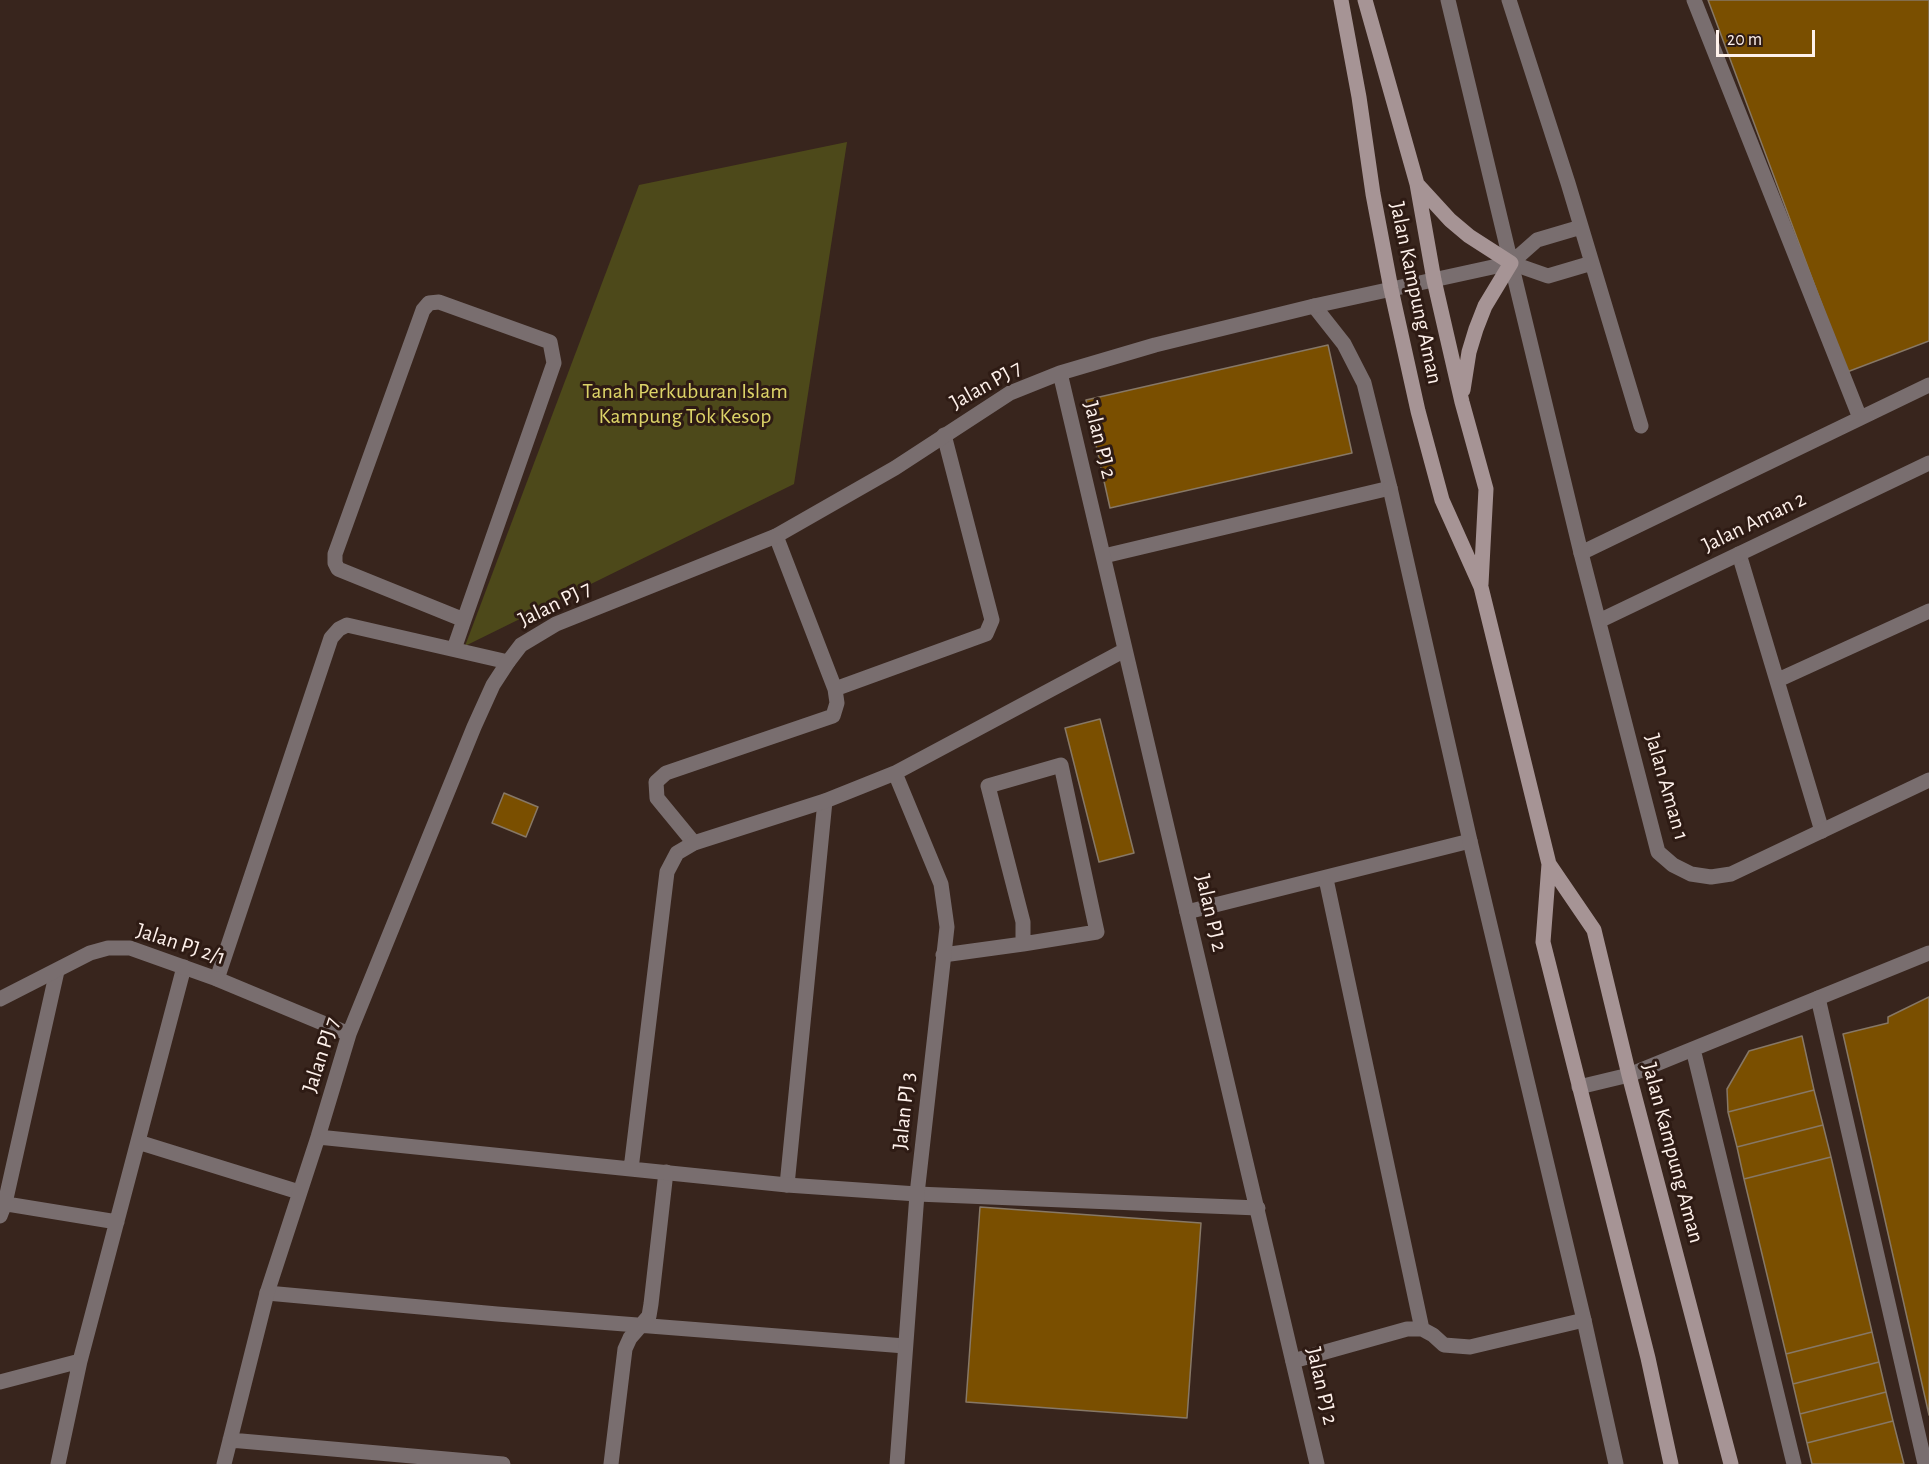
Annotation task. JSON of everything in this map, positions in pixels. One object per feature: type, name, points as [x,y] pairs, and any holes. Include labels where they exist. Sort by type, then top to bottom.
[{"type":"street","name":"Jalan Kampung Aman","points":[[1341,0],[1359,97],[1373,194],[1418,411],[1443,500],[1481,587],[1548,864],[1543,942],[1648,1358],[1671,1464]]},
{"type":"street","name":"Jalan Kampung Aman","points":[[1365,0],[1417,184],[1434,280],[1462,402],[1486,489],[1481,587]]},
{"type":"street","name":"Jalan Aman 1","points":[[1448,0],[1581,553],[1658,852],[1673,866],[1691,874],[1711,877],[1731,874],[1929,780]]},
{"type":"street","points":[[1509,0],[1581,226],[1641,426]]},
{"type":"street","points":[[1694,0],[1860,418]]},
{"type":"street","points":[[1417,184],[1444,214],[1469,236],[1511,264],[1548,276],[1592,263]]},
{"type":"street","points":[[1462,402],[1465,369],[1476,329],[1485,306],[1511,264],[1538,240],[1581,226]]},
{"type":"street","name":"Jalan PJ 7","points":[[224,1464],[267,1293],[350,1034],[474,727],[493,686],[521,645],[556,624],[776,536],[895,468],[1010,393],[1060,373],[1155,345],[1314,306],[1511,264]]},
{"type":"street","points":[[454,649],[554,363],[554,354],[550,342],[440,302],[429,303],[423,310],[335,554],[335,563],[338,569],[464,620]]},
{"type":"street","points":[[1314,306],[1344,344],[1364,383],[1616,1464]]},
{"type":"street","name":"Jalan PJ 2","points":[[1060,373],[1317,1464]]},
{"type":"street","points":[[1581,553],[1929,385]]},
{"type":"street","points":[[835,689],[986,634],[992,620],[944,435]]},
{"type":"street","name":"Jalan Aman 2","points":[[1599,621],[1929,463]]},
{"type":"street","points":[[1104,556],[1390,488]]},
{"type":"street","points":[[694,843],[657,798],[656,783],[666,773],[833,716],[837,703],[835,689],[776,536]]},
{"type":"street","points":[[1740,554],[1822,831]]},
{"type":"street","points":[[1778,680],[1929,611]]},
{"type":"street","points":[[217,979],[331,638],[339,629],[347,625],[508,662]]},
{"type":"street","points":[[631,1169],[667,872],[677,853],[694,843],[825,801],[895,772],[1125,650]]},
{"type":"street","points":[[943,955],[1023,944],[1098,932],[1061,765],[988,786],[1023,922],[1023,944]]},
{"type":"street","name":"Jalan PJ 3","points":[[895,772],[941,884],[947,927],[917,1194],[897,1464]]},
{"type":"street","points":[[788,1185],[825,801]]},
{"type":"street","points":[[1187,912],[1326,879],[1470,841]]},
{"type":"street","name":"Jalan Kampung Aman","points":[[1548,864],[1594,930],[1629,1075],[1731,1464]]},
{"type":"street","points":[[1326,879],[1422,1329]]},
{"type":"street","name":"Jalan PJ 2/1","points":[[0,999],[90,953],[108,948],[130,948],[217,979],[350,1034]]},
{"type":"street","points":[[1579,1087],[1629,1075],[1929,953]]},
{"type":"street","points":[[58,1464],[80,1361],[184,967]]},
{"type":"street","points":[[57,971],[2,1208],[117,1222]]},
{"type":"street","points":[[1818,998],[1925,1464]]},
{"type":"street","points":[[1694,1049],[1794,1464]]},
{"type":"street","points":[[318,1137],[788,1185],[917,1194],[1258,1208]]},
{"type":"street","points":[[138,1142],[299,1192]]},
{"type":"street","points":[[611,1464],[625,1349],[630,1338],[649,1316],[666,1172]]},
{"type":"street","points":[[267,1293],[905,1346]]},
{"type":"street","points":[[1293,1361],[1407,1329],[1422,1329],[1444,1345],[1470,1347],[1584,1320]]},
{"type":"street","points":[[0,1382],[80,1361]]},
{"type":"street","points":[[230,1440],[503,1464]]},
{"type":"green space","name":"Tanah Perkuburan Islam Kampung Tok Kesop","points":[[847,142],[794,484],[465,646],[639,185]]},
{"type":"building","points":[[1708,0],[1929,0],[1929,341],[1847,372]]},
{"type":"building","points":[[1328,345],[1352,453],[1110,508],[1086,400]]},
{"type":"building","points":[[1100,719],[1134,853],[1099,862],[1065,728]]},
{"type":"building","points":[[504,793],[538,807],[526,837],[492,823]]},
{"type":"building","points":[[1929,997],[1929,1415],[1843,1034],[1888,1023],[1888,1017]]},
{"type":"building","points":[[1802,1036],[1814,1090],[1728,1112],[1727,1089],[1749,1051]]},
{"type":"building","points":[[1814,1090],[1823,1125],[1737,1147],[1728,1112]]},
{"type":"building","points":[[1823,1125],[1831,1157],[1744,1179],[1737,1147]]},
{"type":"building","points":[[1831,1157],[1872,1332],[1786,1354],[1744,1179]]},
{"type":"building","points":[[980,1207],[1201,1223],[1187,1418],[966,1402]]},
{"type":"building","points":[[1872,1332],[1879,1362],[1793,1384],[1786,1354]]},
{"type":"building","points":[[1879,1362],[1886,1392],[1800,1414],[1793,1384]]},
{"type":"building","points":[[1886,1392],[1893,1421],[1807,1443],[1800,1414]]},
{"type":"building","points":[[1893,1421],[1904,1464],[1812,1464],[1807,1443]]}]
